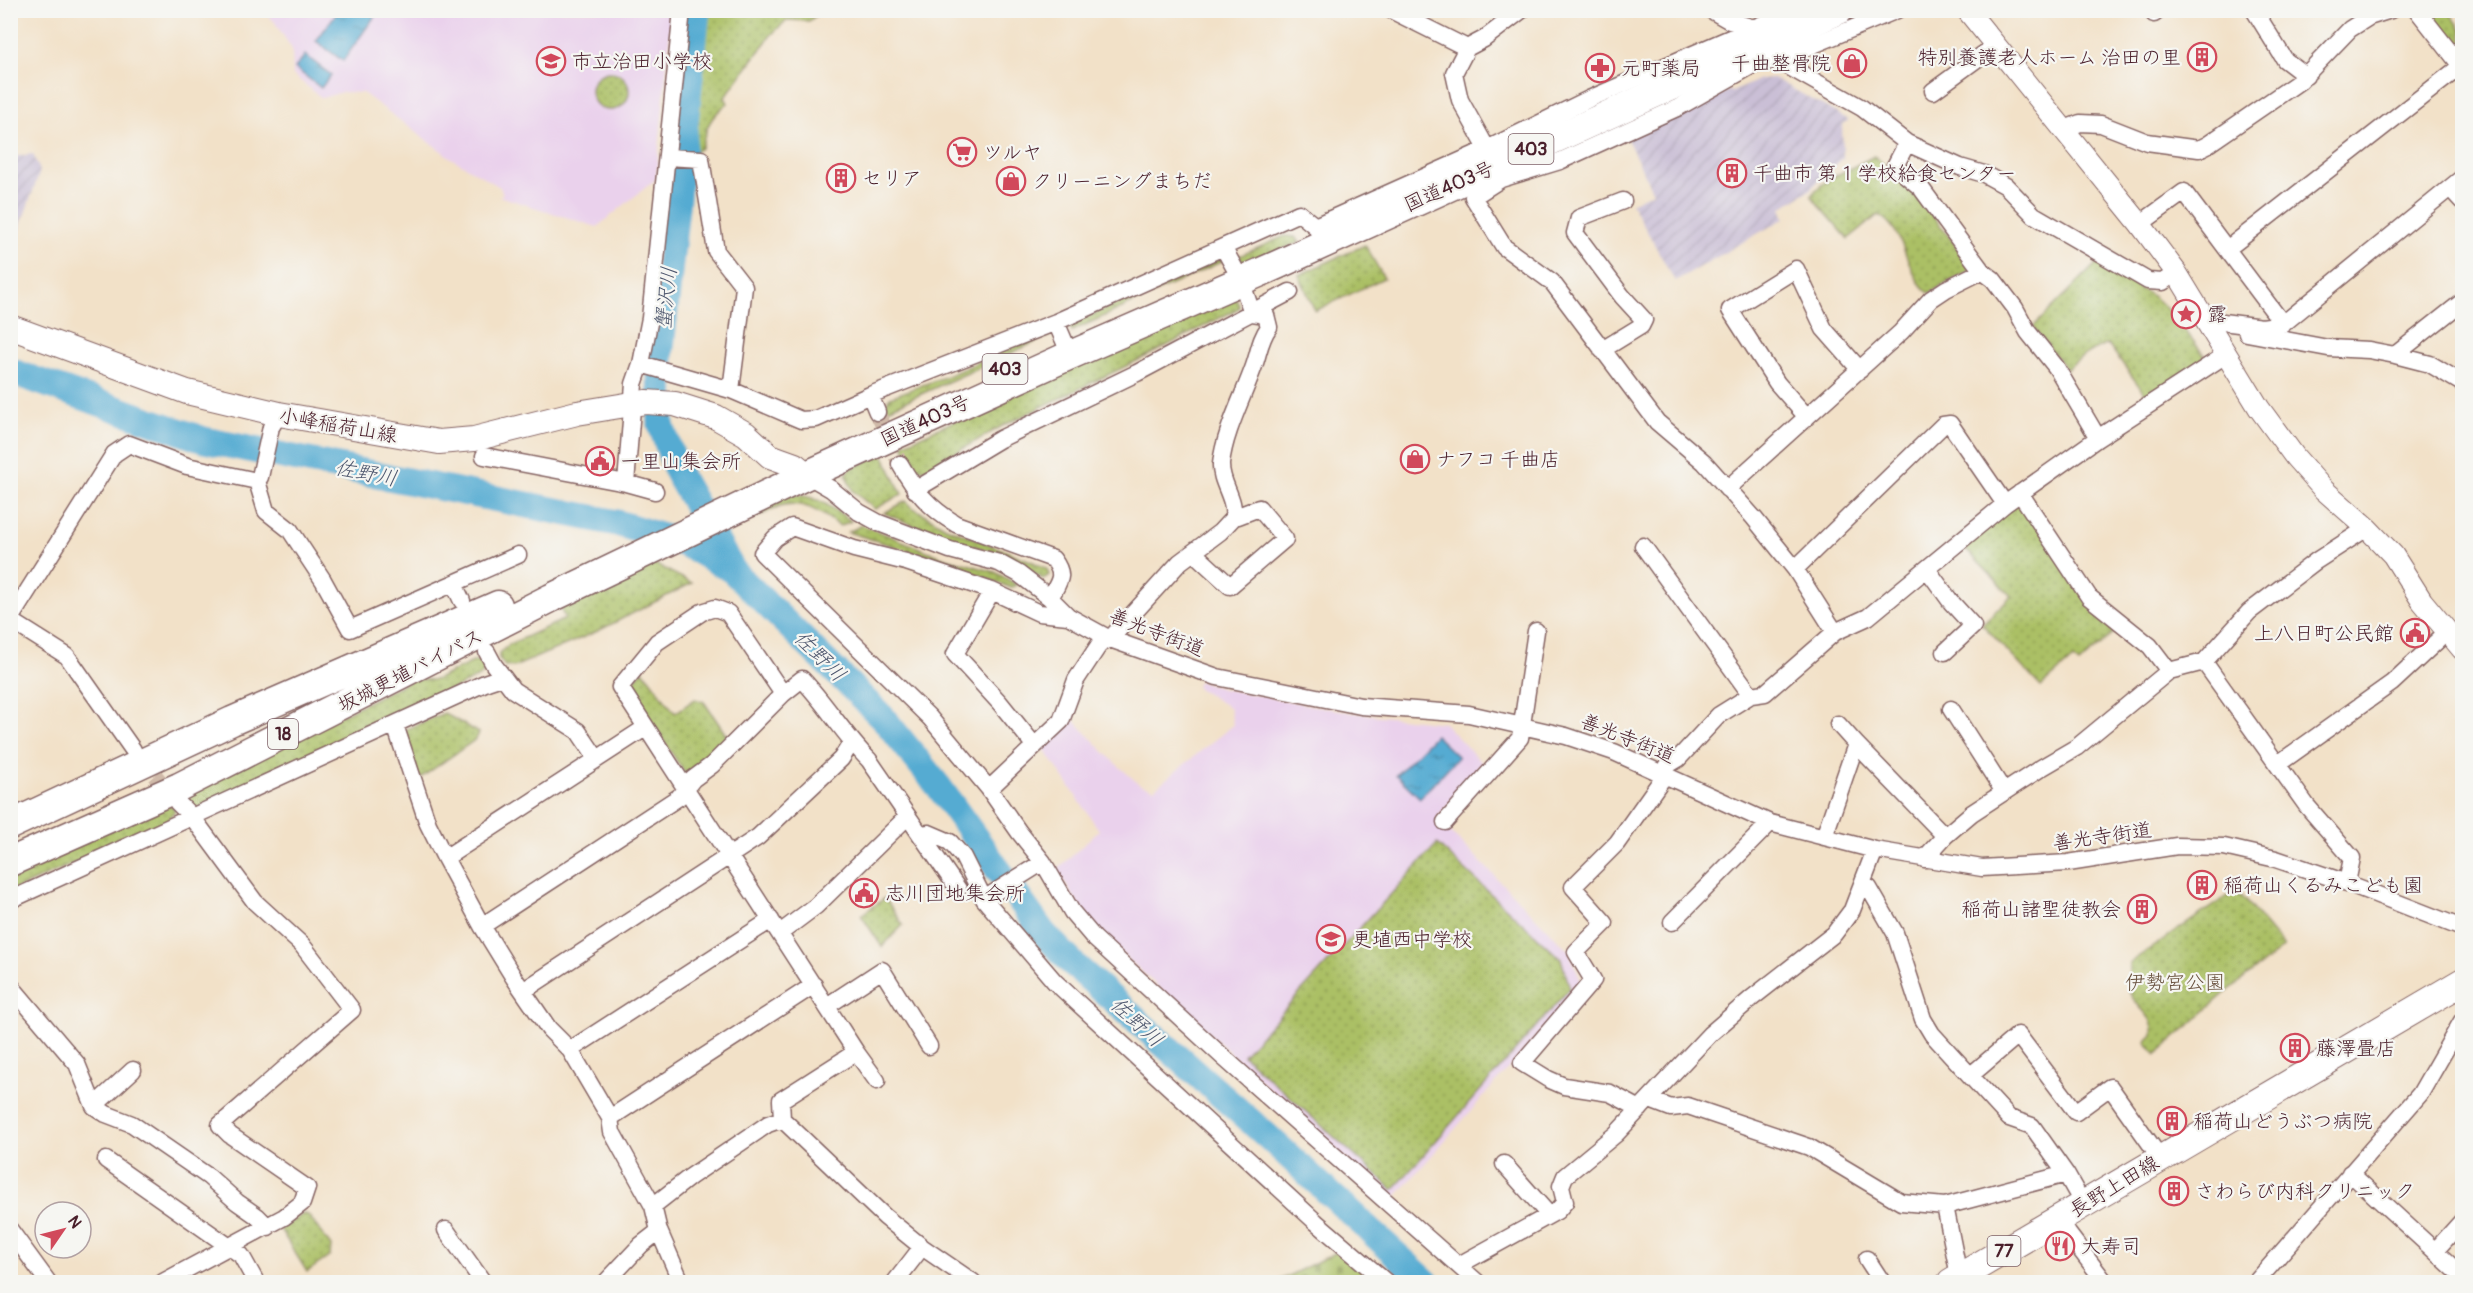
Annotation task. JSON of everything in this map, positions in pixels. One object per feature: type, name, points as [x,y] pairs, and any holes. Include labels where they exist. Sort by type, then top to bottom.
[{"type":"highway","name":"国道403号","points":[[801,470],[1231,284],[1320,234],[1495,164],[1839,10]]},
{"type":"highway","name":"国道403号","points":[[801,470],[1060,332],[1231,284]]},
{"type":"highway","name":"坂城更埴バイパス","points":[[10,862],[179,787],[548,591],[801,470]]},
{"type":"highway","name":"坂城更埴バイパス","points":[[10,825],[232,721],[548,591]]},
{"type":"main road","name":"小峰稲荷山線","points":[[10,327],[187,392],[275,421],[439,442],[474,439],[577,413],[639,403],[675,404],[716,417],[746,434],[770,456],[801,470]]},
{"type":"main road","name":"長野上田線","points":[[1957,1279],[2463,982]]},
{"type":"street","points":[[626,483],[639,403],[634,384],[644,365],[670,157],[682,10]]},
{"type":"street","points":[[1391,10],[1467,48]]},
{"type":"street","points":[[1522,10],[1484,39],[1467,48],[1454,73],[1460,100],[1495,164],[1473,196],[1504,247],[1552,282],[1657,422],[1704,462],[1754,518],[1795,569],[1835,632]]},
{"type":"street","points":[[1711,10],[1862,108],[1907,143],[1983,174],[2006,186],[2034,215],[2148,282],[2163,282],[2176,272]]},
{"type":"street","points":[[1765,44],[1795,10]]},
{"type":"street","points":[[1765,44],[1897,10]]},
{"type":"street","points":[[1967,10],[2176,272],[2259,408],[2295,457],[2324,490],[2367,528],[2393,555],[2422,601],[2463,649]]},
{"type":"street","points":[[2254,10],[2285,60],[2306,76]]},
{"type":"street","points":[[2064,129],[2079,123],[2101,124],[2147,142],[2199,149],[2306,76],[2367,14],[2391,10]]},
{"type":"street","points":[[2227,249],[2462,68],[2417,10]]},
{"type":"street","points":[[1933,91],[1996,45]]},
{"type":"street","points":[[1907,143],[1895,166],[1921,188],[1982,271],[1993,279],[2015,308],[2028,332],[2056,367],[2098,438]]},
{"type":"street","points":[[670,157],[701,159],[716,251],[744,287],[731,390]]},
{"type":"street","points":[[2210,325],[2262,327],[2283,324],[2456,183],[2463,201]]},
{"type":"street","points":[[2140,224],[2184,192],[2283,324]]},
{"type":"street","points":[[1602,350],[1641,326],[1644,320],[1622,296],[1575,233],[1579,218],[1623,201]]},
{"type":"street","points":[[644,365],[731,390],[801,420],[816,419],[870,395],[1060,332],[1223,247],[1299,213],[1320,234]]},
{"type":"street","points":[[989,789],[1061,721],[1076,680],[1099,645],[1110,639],[1180,562],[1220,532],[1234,515],[1232,499],[1222,476],[1221,464],[1226,442],[1263,335],[1269,327],[1266,315],[1252,313],[1231,284],[1223,247]]},
{"type":"street","points":[[1807,417],[1777,383],[1730,310],[1796,269],[1824,329],[1860,370]]},
{"type":"street","points":[[1727,489],[1901,332],[1931,299],[1982,271]]},
{"type":"street","points":[[915,490],[1000,439],[1137,374],[1290,291]]},
{"type":"street","points":[[2395,356],[2463,302]]},
{"type":"street","points":[[2210,325],[2328,348],[2368,350],[2430,364],[2463,383]]},
{"type":"street","points":[[2066,1174],[1945,1206],[1901,1202],[1809,1148],[1688,1106],[1671,1108],[1645,1105],[1610,1093],[1564,1086],[1522,1063],[1593,980],[1576,952],[1605,923],[1573,887],[1617,843],[1668,765],[1678,759],[1719,715],[1751,695],[1765,693],[1835,632],[1868,617],[2005,504],[2098,438],[2227,354]]},
{"type":"street","points":[[870,395],[877,412]]},
{"type":"street","points":[[275,421],[259,479],[266,511],[290,530],[323,580],[350,628],[518,555]]},
{"type":"street","points":[[1795,569],[1943,424],[1950,424],[2005,504]]},
{"type":"street","points":[[133,750],[67,656],[10,619],[114,454],[129,444],[187,466],[259,479]]},
{"type":"street","points":[[484,456],[626,483],[655,491]]},
{"type":"street","points":[[900,464],[915,490],[927,503],[956,524],[1053,560],[1061,569],[1061,576],[1050,598]]},
{"type":"street","name":"善光寺街道","points":[[801,470],[869,518],[950,550],[999,563],[1019,574],[1050,598],[1068,616],[1110,639],[1217,677],[1361,706],[1468,714],[1522,725],[1614,752],[1770,823],[1875,850],[1982,868],[2025,867],[2126,856],[2177,846],[2224,847],[2276,859],[2347,883],[2463,928]]},
{"type":"street","points":[[2020,493],[2089,597],[2150,646],[2169,671]]},
{"type":"street","points":[[1194,553],[1230,586],[1285,539],[1259,508],[1238,516],[1234,515]]},
{"type":"street","points":[[1068,616],[1039,613],[992,591],[906,562],[854,549],[792,527],[775,538],[762,553],[830,617],[930,718],[989,789],[1019,832],[1044,862],[1072,912],[1094,939],[1477,1282]]},
{"type":"street","points":[[1924,859],[1945,836],[1972,813],[2078,747],[2169,671],[2204,662],[2249,612],[2316,561],[2367,528]]},
{"type":"street","points":[[1643,546],[1751,695]]},
{"type":"street","points":[[1927,569],[1973,626],[1945,652]]},
{"type":"street","points":[[454,584],[462,601]]},
{"type":"street","points":[[992,591],[955,654],[1000,703],[1034,746]]},
{"type":"street","points":[[783,694],[728,613],[715,608],[702,612],[657,642],[620,687],[877,1081]]},
{"type":"street","points":[[1445,822],[1520,738],[1536,631]]},
{"type":"street","points":[[2278,764],[2392,683],[2448,631]]},
{"type":"street","points":[[487,652],[513,690],[578,731],[597,759]]},
{"type":"street","points":[[2204,662],[2307,806],[2352,858],[2347,883]]},
{"type":"street","points":[[10,900],[502,677]]},
{"type":"street","points":[[482,926],[679,797],[693,779],[712,765],[783,694],[802,679],[869,760],[958,889]]},
{"type":"street","points":[[1951,710],[2004,792]]},
{"type":"street","points":[[395,724],[428,824],[445,858],[482,926],[523,991],[549,1029],[570,1050],[610,1118],[612,1132],[653,1206],[659,1231],[681,1282]]},
{"type":"street","points":[[1838,724],[1945,836]]},
{"type":"street","points":[[445,858],[645,728]]},
{"type":"street","points":[[523,991],[758,837],[841,759],[852,742]]},
{"type":"street","points":[[1824,837],[1856,744]]},
{"type":"street","points":[[165,1282],[268,1227],[302,1203],[307,1188],[230,1135],[220,1125],[352,1010],[302,945],[255,902],[193,818],[177,802]]},
{"type":"street","points":[[570,1050],[776,926],[816,906],[907,817]]},
{"type":"street","points":[[1672,922],[1770,823]]},
{"type":"street","points":[[920,834],[929,833],[950,842],[963,857],[984,899],[1054,982],[1308,1215],[1386,1282]]},
{"type":"street","points":[[1459,1265],[1549,1215],[1565,1202],[1561,1186],[1565,1176],[1616,1134],[1710,1034],[1834,934],[1852,910],[1875,850]]},
{"type":"street","points":[[984,899],[1044,862]]},
{"type":"street","points":[[1863,884],[1869,888],[1895,933],[1923,1020],[1932,1034],[2009,1118],[2032,1126],[2084,1204]]},
{"type":"street","points":[[827,1006],[882,970],[929,1046]]},
{"type":"street","points":[[10,985],[77,1064],[94,1106],[106,1114],[132,1124],[209,1177],[268,1227]]},
{"type":"street","points":[[610,1118],[814,985]]},
{"type":"street","points":[[2256,1282],[2420,1094],[2463,1021]]},
{"type":"street","points":[[1971,1075],[2018,1035],[2076,1112],[2110,1087],[2161,1159]]},
{"type":"street","points":[[856,1052],[781,1100],[782,1119],[885,1217],[922,1247],[973,1282]]},
{"type":"street","points":[[94,1106],[133,1070]]},
{"type":"street","points":[[653,1206],[690,1177],[768,1124],[782,1119]]},
{"type":"street","points":[[106,1160],[241,1255],[256,1282]]},
{"type":"street","points":[[1504,1164],[1549,1215]]},
{"type":"street","points":[[2350,1173],[2463,1276]]},
{"type":"street","points":[[1945,1206],[1957,1266],[1957,1279]]},
{"type":"street","points":[[2058,1220],[2105,1282]]},
{"type":"street","points":[[2435,1251],[2463,1221]]},
{"type":"street","points":[[10,1230],[48,1282]]},
{"type":"street","points":[[446,1230],[483,1282]]},
{"type":"street","points":[[606,1282],[640,1245],[659,1231]]},
{"type":"street","points":[[895,1282],[922,1247]]},
{"type":"street","points":[[1868,1259],[1882,1282]]},
{"type":"shaded area","points":[[262,11],[672,11],[656,179],[597,227],[499,196],[503,194],[500,187],[451,158],[363,93],[342,92],[322,98],[293,75],[292,49],[274,21]]},
{"type":"shaded area","points":[[1773,78],[1849,120],[1842,124],[1843,158],[1808,191],[1781,208],[1785,218],[1675,281],[1631,203],[1653,192],[1626,137],[1730,90],[1732,92],[1760,79]]},
{"type":"shaded area","points":[[33,154],[40,171],[11,253],[11,157]]},
{"type":"shaded area","name":"更埴西中学校","points":[[1198,681],[1223,689],[1353,713],[1444,723],[1482,763],[1437,818],[1569,951],[1582,984],[1392,1201],[1092,926],[1057,870],[1099,830],[1043,747],[1071,717],[1114,762],[1139,784],[1154,789],[1233,725],[1230,708],[1196,687]]},
{"type":"green space","points":[[704,11],[822,11],[809,21],[787,20],[771,35],[725,97],[728,103],[710,123],[701,148],[695,152],[689,152]]},
{"type":"green space","points":[[2425,11],[2449,11],[2462,30],[2462,59]]},
{"type":"green space","points":[[610,72],[623,78],[629,91],[623,104],[610,110],[597,104],[591,91],[597,78]]},
{"type":"green space","points":[[1874,156],[1908,183],[1966,259],[1970,270],[1929,293],[1915,275],[1895,230],[1887,222],[1878,215],[1848,239],[1811,196],[1823,184]]},
{"type":"green space","points":[[1285,236],[1295,237],[1300,242],[1244,264],[1239,256]]},
{"type":"green space","points":[[1365,245],[1384,278],[1315,311],[1299,275]]},
{"type":"green space","points":[[1221,258],[1223,261],[1072,331],[1069,325]]},
{"type":"green space","points":[[2097,263],[2154,297],[2176,318],[2204,355],[2205,358],[2148,398],[2108,344],[2085,355],[2066,369],[2033,327]]},
{"type":"green space","points":[[1234,296],[1239,308],[1149,355],[1004,425],[925,470],[914,468],[903,444]]},
{"type":"green space","points":[[1047,332],[1049,336],[886,410],[886,403],[890,397],[947,376]]},
{"type":"green space","points":[[883,454],[902,494],[875,509],[853,491],[846,475],[850,469]]},
{"type":"green space","points":[[787,495],[814,499],[828,505],[851,521],[840,526],[812,509],[797,504],[780,506],[749,518]]},
{"type":"green space","points":[[906,501],[910,506],[946,527],[1033,562],[1047,569],[1049,575],[1043,579],[1012,558],[930,532],[884,513]]},
{"type":"green space","points":[[2015,504],[2021,505],[2118,629],[2079,664],[2073,659],[2041,687],[1982,624],[2011,596],[1963,546]]},
{"type":"green space","points":[[862,525],[942,557],[995,572],[1017,585],[1011,588],[955,565],[848,532]]},
{"type":"green space","points":[[649,561],[692,583],[598,631],[514,667],[505,666],[499,658],[499,653],[510,644],[565,619],[559,605]]},
{"type":"green space","points":[[475,661],[481,661],[485,668],[481,676],[200,807],[193,807],[183,796],[413,679],[435,680]]},
{"type":"green space","points":[[643,670],[675,713],[695,699],[704,702],[729,739],[706,761],[689,773],[684,772],[629,687]]},
{"type":"green space","points":[[444,713],[479,733],[476,739],[419,779],[405,730]]},
{"type":"green space","points":[[169,802],[175,810],[167,822],[11,891],[10,872]]},
{"type":"green space","points":[[1437,844],[1561,959],[1570,988],[1393,1190],[1243,1055]]},
{"type":"green space","name":"伊勢宮公園","points":[[2236,890],[2284,947],[2223,995],[2156,1055],[2146,1042],[2153,1035],[2151,1022],[2129,991],[2129,963]]},
{"type":"green space","points":[[885,898],[903,925],[882,947],[861,915]]},
{"type":"green space","points":[[303,1214],[308,1215],[331,1246],[330,1256],[307,1272],[280,1229]]},
{"type":"green space","points":[[1341,1250],[1377,1282],[1276,1282]]},
{"type":"water","points":[[338,11],[367,11],[375,16],[343,61],[316,41]]},
{"type":"water","points":[[305,55],[331,75],[321,88],[295,68]]},
{"type":"water","points":[[1435,735],[1458,757],[1420,798],[1396,775]]},
{"type":"waterway","name":"蟹沢川","points":[[697,10],[660,357],[661,425],[677,472],[732,569]]},
{"type":"waterway","name":"佐野川","points":[[10,371],[204,440],[617,523],[685,544],[732,570],[884,719],[939,787],[1044,934],[1073,964],[1267,1136],[1426,1282]]},
{"type":"tunnel","points":[[877,412],[900,464]]},
{"type":"tunnel","points":[[139,757],[173,797]]},
{"type":"place","name":"特別養護老人ホーム 治田の里","points":[[2202,57]]},
{"type":"place","name":"市立治田小学校","points":[[551,61]]},
{"type":"place","name":"千曲整骨院","points":[[1852,63]]},
{"type":"place","name":"元町薬局","points":[[1600,68]]},
{"type":"place","name":"ツルヤ","points":[[962,152]]},
{"type":"place","name":"千曲市 第１学校給食センター","points":[[1732,173]]},
{"type":"place","name":"セリア","points":[[841,178]]},
{"type":"place","name":"クリーニングまちだ","points":[[1011,181]]},
{"type":"place","name":"露","points":[[2186,314]]},
{"type":"place","name":"ナフコ 千曲店","points":[[1415,459]]},
{"type":"place","name":"一里山集会所","points":[[600,461]]},
{"type":"place","name":"上八日町公民館","points":[[2415,633]]},
{"type":"place","name":"稲荷山くるみこども園","points":[[2202,885]]},
{"type":"place","name":"志川団地集会所","points":[[864,893]]},
{"type":"place","name":"稲荷山諸聖徒教会","points":[[2142,909]]},
{"type":"place","name":"更埴西中学校","points":[[1331,939]]},
{"type":"place","name":"藤澤畳店","points":[[2295,1048]]},
{"type":"place","name":"稲荷山どうぶつ病院","points":[[2172,1121]]},
{"type":"place","name":"さわらび内科クリニック","points":[[2174,1191]]},
{"type":"place","name":"大寿司","points":[[2060,1246]]}]
